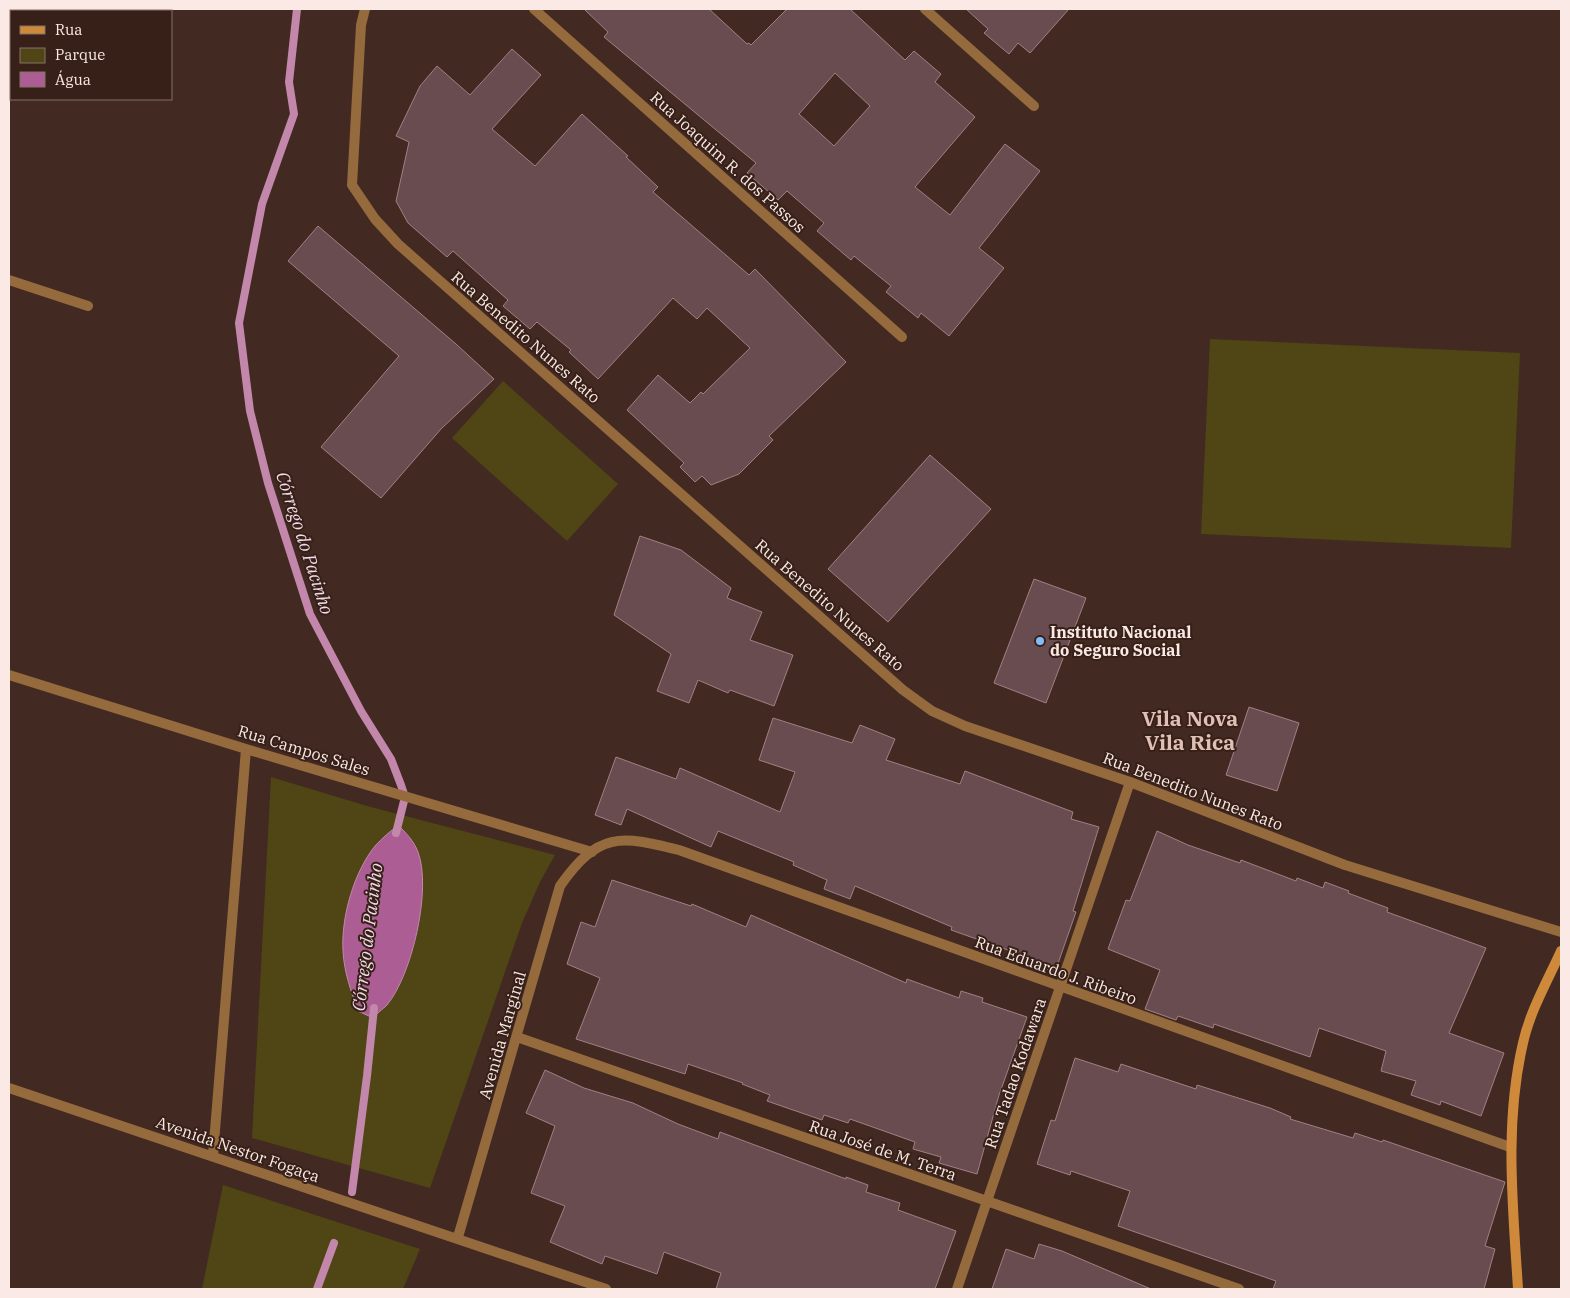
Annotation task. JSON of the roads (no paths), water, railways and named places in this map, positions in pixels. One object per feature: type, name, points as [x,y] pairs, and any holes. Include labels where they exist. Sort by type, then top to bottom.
[{"type":"main road","points":[[1518,1289],[1510,1147],[1514,1096],[1523,1041],[1561,952]]},
{"type":"street","name":"Rua Benedito Nunes Rato","points":[[365,9],[361,25],[352,185],[375,219],[398,244],[903,690],[932,711],[965,726],[1130,782],[1345,865],[1561,932]]},
{"type":"street","name":"Rua Joaquim R. dos Passos","points":[[534,9],[902,337]]},
{"type":"street","points":[[925,9],[1034,106]]},
{"type":"street","points":[[9,280],[88,306]]},
{"type":"street","name":"Rua Campos Sales","points":[[9,676],[592,852]]},
{"type":"street","points":[[213,1155],[246,749]]},
{"type":"street","name":"Rua Tadao Kodawara","points":[[957,1289],[1130,782]]},
{"type":"street","name":"Rua Eduardo J. Ribeiro","points":[[592,852],[607,842],[638,839],[679,850],[1510,1147]]},
{"type":"street","name":"Avenida Marginal","points":[[458,1237],[560,886],[576,863],[592,852]]},
{"type":"street","name":"Rua José de M. Terra","points":[[517,1037],[1239,1289]]},
{"type":"street","name":"Avenida Nestor Fogaça","points":[[9,1088],[213,1155],[364,1209],[458,1237],[606,1289]]},
{"type":"water","points":[[398,825],[407,834],[418,852],[422,868],[423,887],[421,909],[417,931],[404,974],[387,1005],[373,1018],[358,1011],[350,989],[343,951],[344,924],[350,896],[361,869],[375,846]]},
{"type":"waterway","name":"Córrego do Pacinho","points":[[297,9],[289,82],[294,114],[262,204],[239,323],[250,411],[268,483],[310,614],[361,711],[391,759],[401,785],[405,797],[396,833]]},
{"type":"waterway","name":"Córrego do Pacinho","points":[[352,1192],[374,1008]]},
{"type":"waterway","name":"Córrego do Pacinho","points":[[317,1289],[334,1243]]},
{"type":"place","name":"Instituto Nacional do Seguro Social","points":[[1040,641]]},
{"type":"district","name":"Vila Nova Vila Rica","points":[[1190,730]]}]
